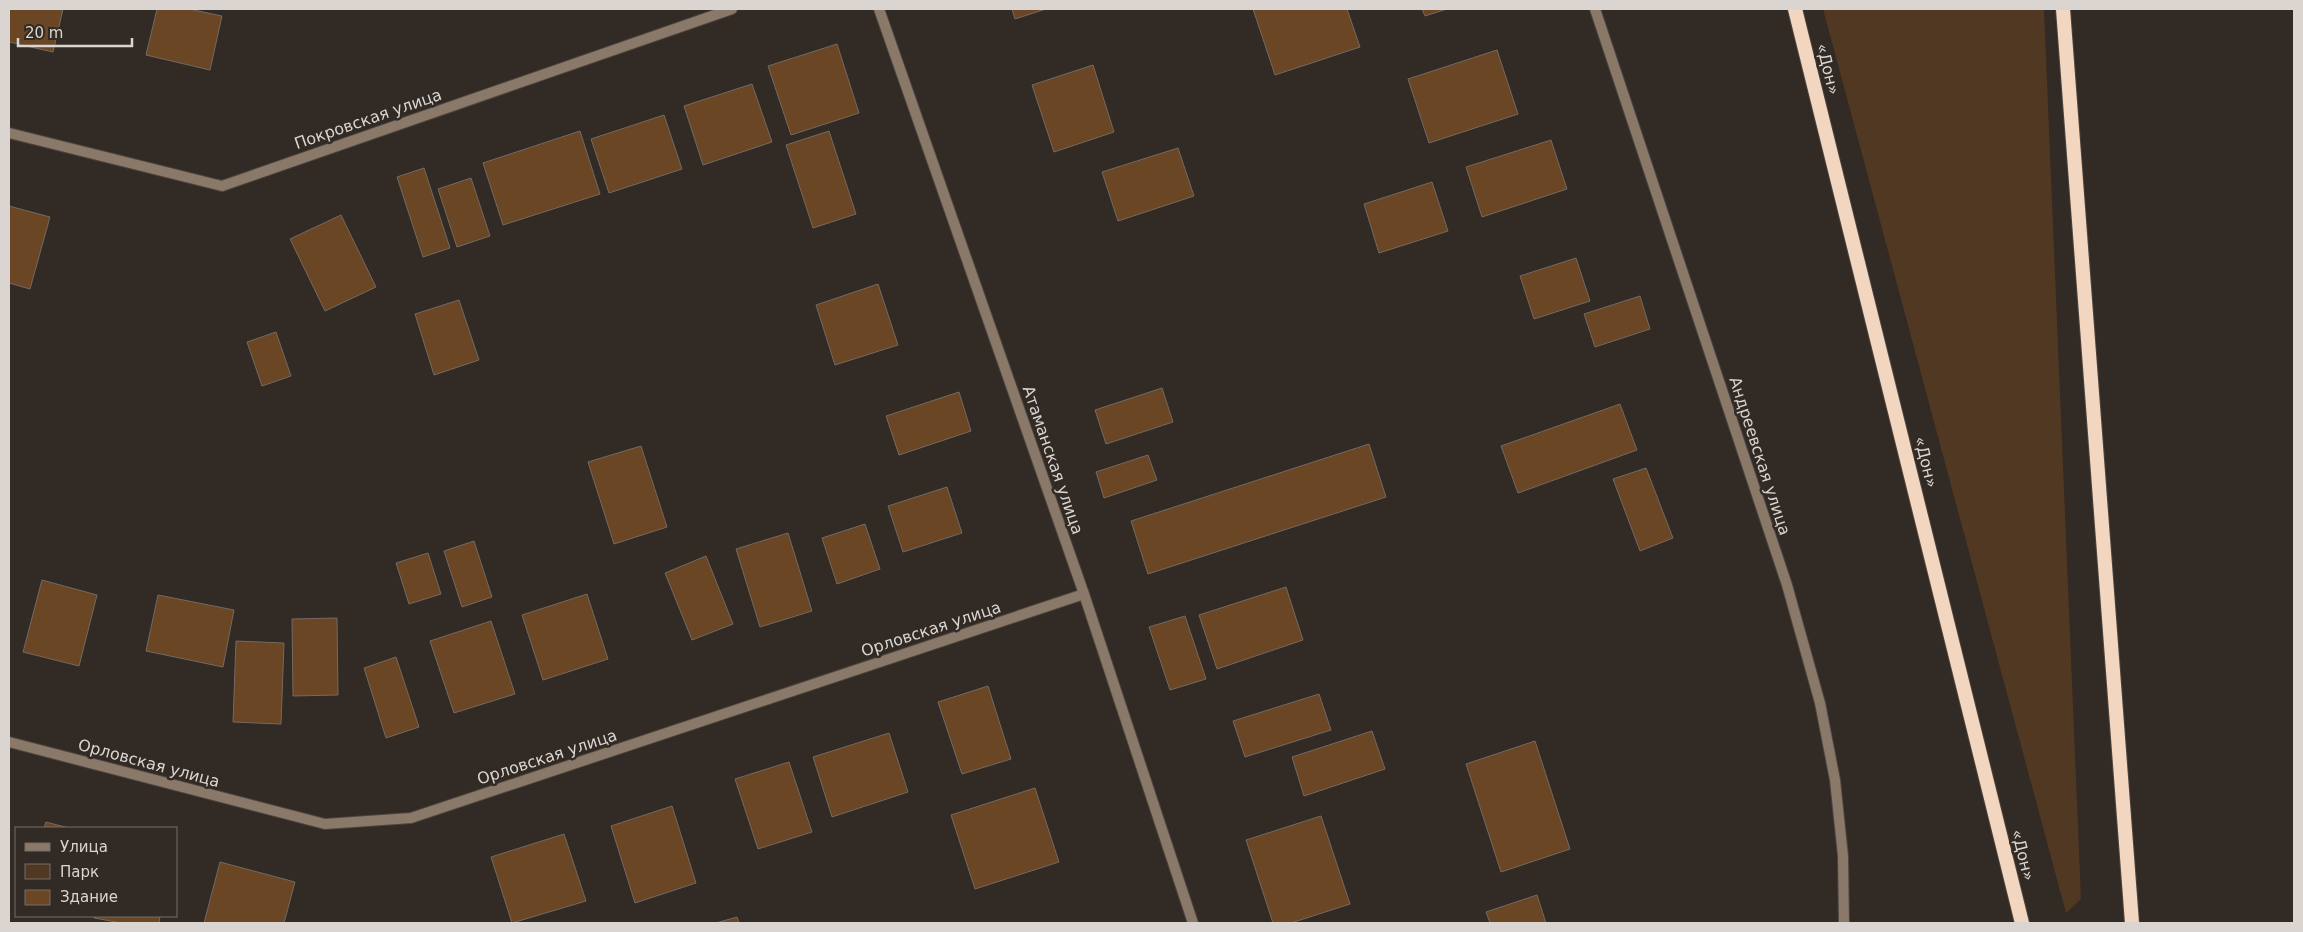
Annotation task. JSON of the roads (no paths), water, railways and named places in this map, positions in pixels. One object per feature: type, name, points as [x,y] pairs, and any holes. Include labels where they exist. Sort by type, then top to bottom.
[{"type":"highway","name":"«Дон»","points":[[1795,9],[2022,923]]},
{"type":"highway","points":[[2063,9],[2132,923]]},
{"type":"street","name":"Покровская улица","points":[[9,133],[222,186],[732,9]]},
{"type":"street","name":"Атаманская улица","points":[[880,9],[1084,594],[1193,923]]},
{"type":"street","name":"Андреевская улица","points":[[1595,9],[1787,585],[1820,703],[1836,789],[1844,856],[1844,923]]},
{"type":"street","name":"Орловская улица","points":[[9,742],[325,824],[411,818],[1084,594]]}]
